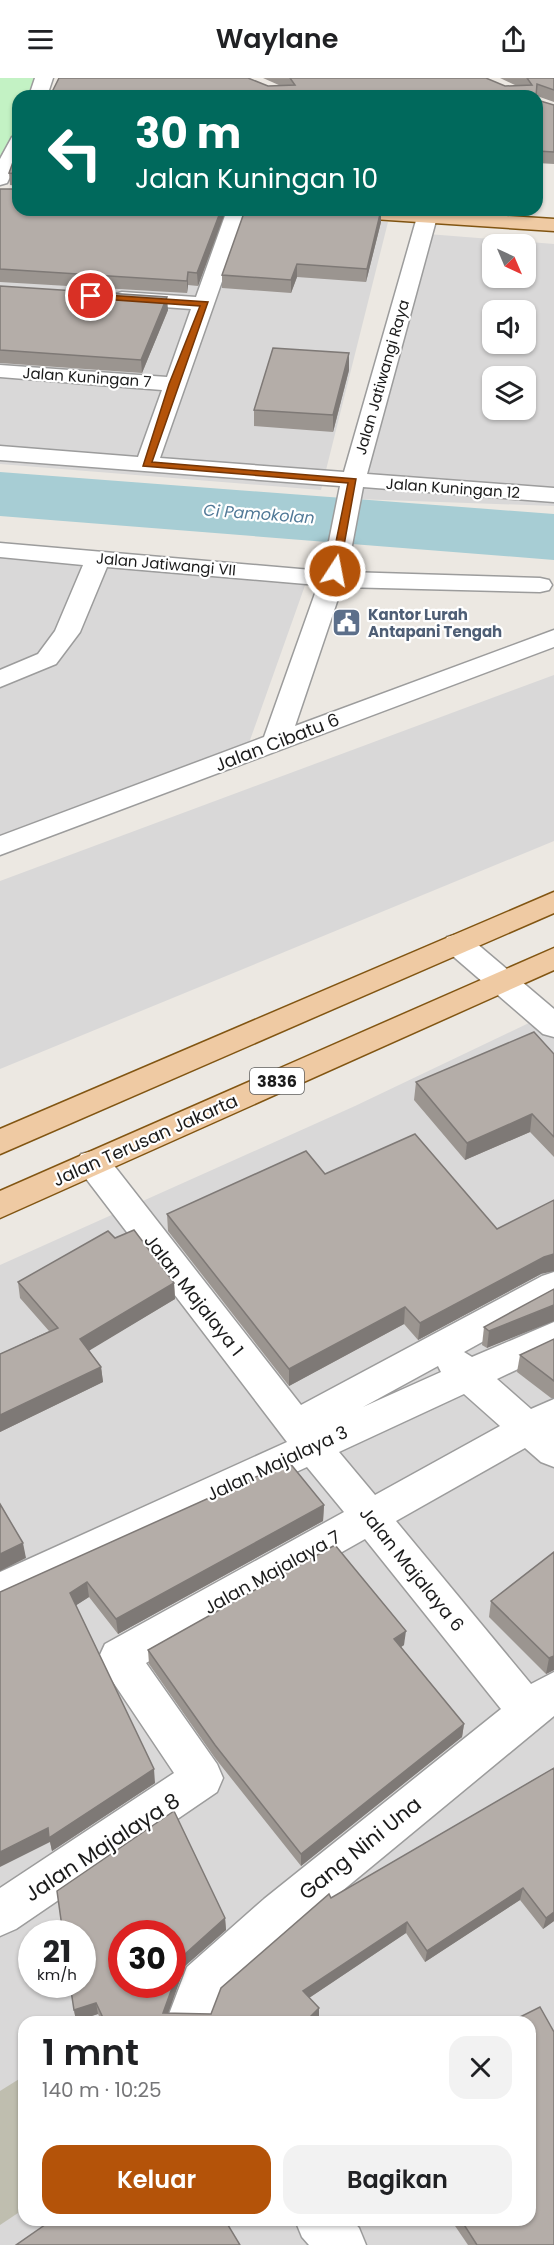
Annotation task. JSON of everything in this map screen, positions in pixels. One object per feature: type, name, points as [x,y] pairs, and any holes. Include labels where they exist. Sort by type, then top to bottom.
[{"type":"main road","points":[[413,216],[554,225]]},
{"type":"main road","points":[[0,1142],[554,902]]},
{"type":"main road","name":"Jalan Terusan Jakarta","points":[[0,1204],[554,958]]},
{"type":"street","points":[[3,188],[12,160]]},
{"type":"street","points":[[147,464],[173,384],[205,304],[235,216]]},
{"type":"street","name":"Jalan Jatiwangi Raya","points":[[276,742],[334,575],[352,484],[427,217]]},
{"type":"street","points":[[103,297],[205,304]]},
{"type":"street","name":"Jalan Kuningan 7","points":[[0,371],[173,384]]},
{"type":"street","name":"Jalan Kuningan 12","points":[[0,453],[147,464],[352,484],[554,495]]},
{"type":"street","name":"Jalan Jatiwangi VII","points":[[0,550],[334,575],[540,585]]},
{"type":"street","points":[[0,679],[47,659],[67,632],[98,558]]},
{"type":"street","name":"Jalan Cibatu 6","points":[[0,846],[554,638]]},
{"type":"street","points":[[0,654],[47,659]]},
{"type":"street","points":[[458,944],[554,1026]]},
{"type":"street","name":"Jalan Majalaya 1","points":[[93,1163],[296,1426]]},
{"type":"street","name":"Jalan Majalaya 3","points":[[296,1426],[554,1286]]},
{"type":"street","name":"Jalan Majalaya 3","points":[[296,1426],[554,1314]]},
{"type":"street","name":"Jalan Majalaya 3","points":[[0,1591],[554,1336]]},
{"type":"street","points":[[439,1350],[554,1451]]},
{"type":"street","name":"Jalan Majalaya 7","points":[[202,1778],[118,1657],[554,1414]]},
{"type":"street","name":"Jalan Majalaya 6","points":[[296,1426],[541,1701]]},
{"type":"street","name":"Gang Nini Una","points":[[191,2016],[204,1983],[212,1975],[280,1914],[541,1701]]},
{"type":"street","name":"Jalan Majalaya 8","points":[[0,1914],[202,1778]]},
{"type":"street","points":[[325,2226],[342,2245]]},
{"type":"shaded area","points":[[0,197],[12,206],[12,216],[296,216],[388,222],[321,490],[0,464]]},
{"type":"shaded area","points":[[415,233],[482,238],[482,288],[536,288],[536,243],[554,244],[554,506],[356,499]]},
{"type":"shaded area","points":[[0,550],[308,577],[244,757],[0,843]]},
{"type":"shaded area","points":[[554,675],[554,841],[0,1069],[0,881]]},
{"type":"shaded area","points":[[554,1011],[554,2245],[0,2245],[0,1265],[355,1106]]},
{"type":"shaded area","points":[[18,2080],[18,2213],[0,2225],[0,2091]]},
{"type":"green space","points":[[0,78],[43,78],[38,90],[12,90],[12,150],[0,177]]},
{"type":"building","points":[[59,78],[248,78],[268,86],[295,85],[290,78],[486,78],[505,86],[532,85],[527,78],[554,78],[554,90],[537,84],[536,90],[53,90]]},
{"type":"building","points":[[543,102],[554,105],[554,152],[543,151]]},
{"type":"building","points":[[0,189],[12,189],[12,216],[219,216],[197,273],[188,272],[187,281],[0,269]]},
{"type":"building","points":[[243,216],[380,216],[367,269],[297,264],[291,280],[222,275]]},
{"type":"building","points":[[0,286],[167,297],[141,360],[0,350]]},
{"type":"building","points":[[273,348],[349,353],[333,415],[254,410]]},
{"type":"building","points":[[534,1032],[554,1054],[554,1137],[532,1114],[467,1143],[416,1082]]},
{"type":"building","points":[[415,1134],[497,1229],[554,1200],[554,1254],[544,1257],[420,1323],[405,1307],[289,1369],[167,1214],[306,1151],[325,1174]]},
{"type":"building","points":[[134,1230],[174,1283],[80,1339],[101,1367],[0,1415],[0,1354],[58,1328],[18,1282],[108,1231],[115,1238]]},
{"type":"building","points":[[554,1289],[554,1305],[489,1331],[484,1327]]},
{"type":"building","points":[[554,1339],[554,1381],[520,1355]]},
{"type":"building","points":[[289,1462],[324,1505],[116,1619],[87,1582],[70,1593],[154,1769],[49,1838],[48,1828],[0,1852],[0,1592]]},
{"type":"building","points":[[0,1504],[23,1543],[0,1554]]},
{"type":"building","points":[[335,1545],[406,1631],[394,1639],[464,1724],[301,1854],[215,1745],[148,1650]]},
{"type":"building","points":[[554,1552],[554,1656],[549,1658],[491,1601]]},
{"type":"building","points":[[554,1768],[554,1912],[546,1918],[523,1888],[427,1951],[407,1922],[303,1991],[319,2008],[311,2016],[102,2016],[96,2003],[74,2010],[72,1998],[96,1998],[96,1920],[61,1920],[57,1891],[174,1811],[225,1918],[186,1953],[186,1920],[108,1920],[108,1998],[168,1998],[163,2013],[211,2014],[221,1988],[329,1894],[331,1898]]},
{"type":"building","points":[[540,2007],[554,2032],[554,2245],[477,2245],[465,2226],[536,2226],[536,2016],[522,2016]]},
{"type":"building","points":[[43,2226],[229,2226],[240,2245],[16,2245]]},
{"type":"waterway","name":"Ci Pamokolan","points":[[0,494],[554,537]]},
{"type":"place","name":"Kantor Lurah Antapani Tengah","points":[[347,623]]},
{"type":"route","points":[[91,296],[205,304],[173,384],[147,464],[353,481],[335,571]]}]
